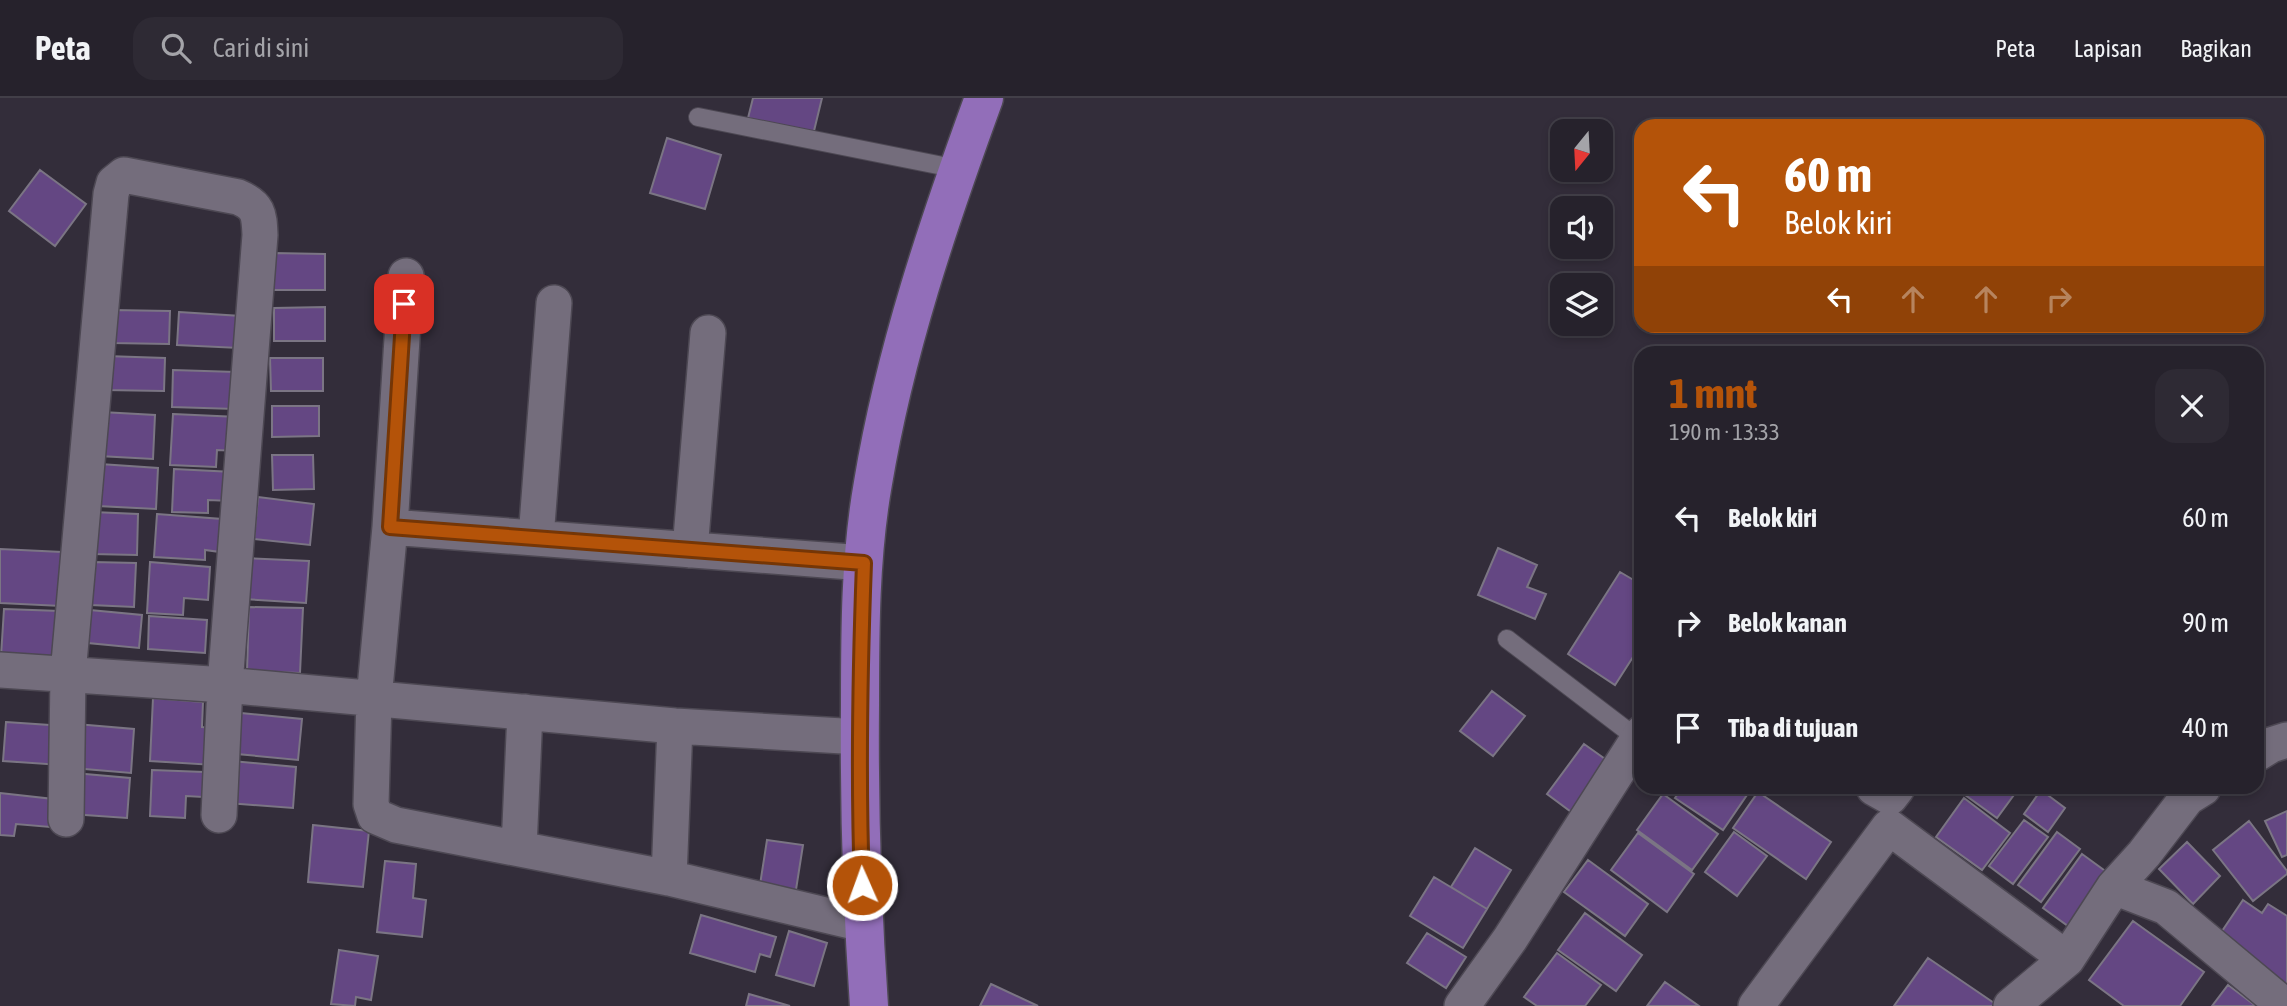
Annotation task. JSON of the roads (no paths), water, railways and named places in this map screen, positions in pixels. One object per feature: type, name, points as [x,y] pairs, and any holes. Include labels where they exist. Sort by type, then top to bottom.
[{"type":"highway","points":[[869,1006],[859,819],[864,563],[872,486],[906,330],[958,169],[985,98]]},
{"type":"street","points":[[66,820],[68,674],[111,194],[114,183],[124,175],[238,197],[249,202],[256,209],[259,218],[260,235],[225,685],[219,815]]},
{"type":"street","points":[[406,276],[390,527],[374,699],[371,804],[375,816],[396,825],[669,878],[863,924]]},
{"type":"street","points":[[536,538],[554,303]]},
{"type":"street","points":[[690,551],[708,332]]},
{"type":"street","points":[[390,527],[864,563]]},
{"type":"street","points":[[0,670],[225,685],[675,726],[860,737]]},
{"type":"street","points":[[519,848],[525,712]]},
{"type":"street","points":[[669,878],[675,726]]},
{"type":"street","points":[[2264,749],[2287,740]]},
{"type":"street","points":[[1462,1006],[1510,939],[1634,745]]},
{"type":"street","points":[[2011,1006],[2067,959],[2114,887],[2144,854],[2187,798],[2193,794]]},
{"type":"street","points":[[1756,1006],[1887,800],[2067,959]]},
{"type":"street","points":[[2114,887],[2166,907],[2284,1006]]},
{"type":"lane","points":[[698,117],[958,169]]},
{"type":"lane","points":[[1507,639],[1634,732]]}]
